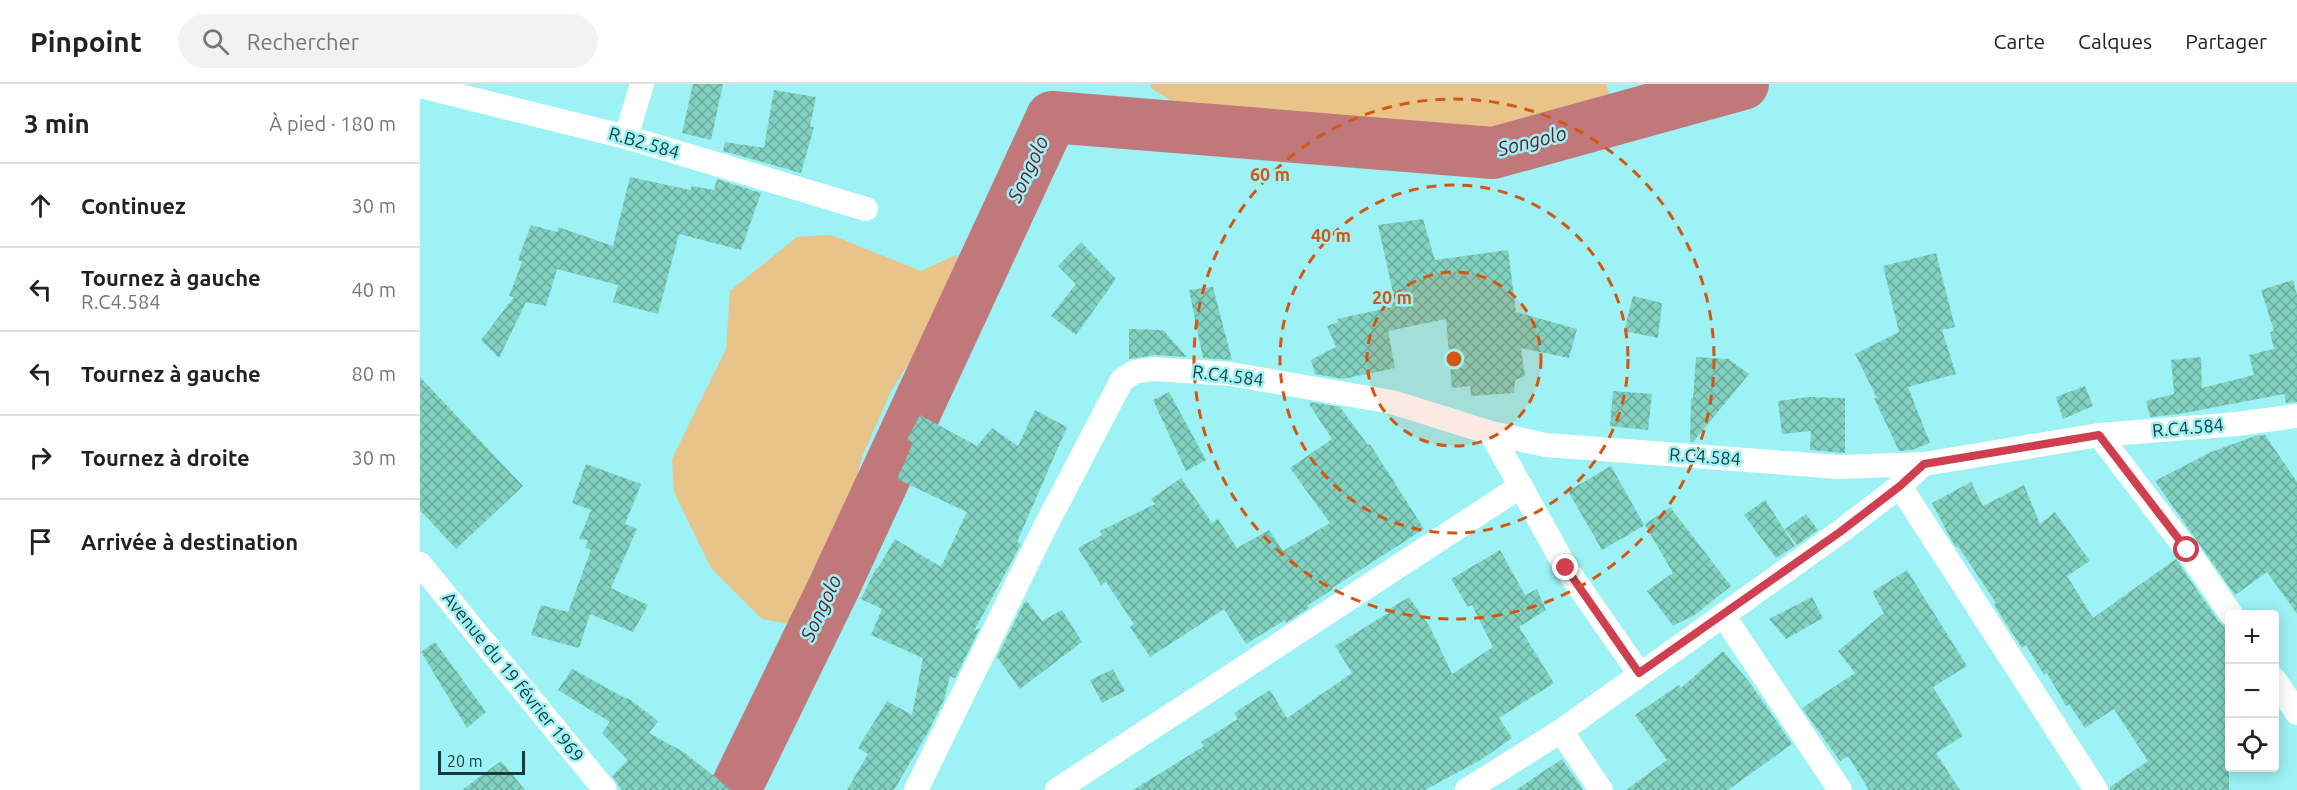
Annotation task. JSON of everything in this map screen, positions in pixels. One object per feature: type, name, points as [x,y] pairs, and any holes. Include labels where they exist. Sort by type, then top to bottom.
[{"type":"street","points":[[626,137],[642,84]]},
{"type":"street","name":"R.B2.584","points":[[420,86],[626,137],[866,209]]},
{"type":"street","name":"R.C4.584","points":[[916,790],[1044,529],[1122,380],[1134,372],[1154,369],[1230,374],[1392,402],[1491,433],[1546,445],[1839,466],[1924,464],[2099,435],[2237,424],[2297,416]]},
{"type":"street","points":[[1491,433],[1566,568],[1639,673]]},
{"type":"street","points":[[2099,435],[2187,550],[2228,610]]},
{"type":"street","points":[[1467,790],[1561,731],[1900,486],[1924,464]]},
{"type":"street","points":[[1057,790],[1521,486]]},
{"type":"street","points":[[1900,486],[2096,790]]},
{"type":"street","name":"Avenue du 19 février 1969","points":[[420,564],[605,790]]},
{"type":"street","points":[[1723,615],[1840,790]]},
{"type":"street","points":[[2279,686],[2297,713]]},
{"type":"street","points":[[1561,731],[1601,790]]},
{"type":"shaded area","points":[[1150,84],[1606,84],[1615,109],[1496,143],[1253,121],[1175,103],[1152,89]]},
{"type":"shaded area","points":[[831,235],[921,271],[958,254],[944,309],[891,391],[862,457],[828,587],[814,614],[790,624],[762,619],[711,568],[674,492],[672,459],[726,349],[730,291],[797,237]]},
{"type":"building","points":[[693,84],[723,84],[711,140],[682,133]]},
{"type":"building","points":[[774,90],[816,97],[810,127],[814,127],[801,173],[723,151],[725,142],[764,148]]},
{"type":"building","points":[[630,177],[690,190],[692,186],[714,190],[717,179],[761,193],[741,250],[679,234],[658,314],[613,302],[618,285],[557,269],[546,306],[526,302],[499,358],[481,340],[514,297],[509,296],[522,262],[518,260],[531,225],[557,232],[558,227],[613,246]]},
{"type":"building","points":[[1423,219],[1435,260],[1508,250],[1516,312],[1577,329],[1569,358],[1521,348],[1525,376],[1515,380],[1514,393],[1471,396],[1470,386],[1452,388],[1446,319],[1388,331],[1395,368],[1343,379],[1315,374],[1311,360],[1336,347],[1327,326],[1338,322],[1337,319],[1392,307],[1392,303],[1395,302],[1378,225]]},
{"type":"building","points":[[1081,242],[1116,279],[1076,335],[1051,316],[1076,284],[1058,266]]},
{"type":"building","points":[[1936,253],[1955,327],[1942,330],[1956,374],[1908,387],[1930,443],[1912,450],[1899,451],[1874,398],[1877,398],[1855,354],[1899,332],[1883,266]]},
{"type":"building","points":[[2293,280],[2297,295],[2297,402],[2286,403],[2284,394],[2179,414],[2150,417],[2146,401],[2174,394],[2171,360],[2201,357],[2202,388],[2254,375],[2249,355],[2274,349],[2270,332],[2274,331],[2261,290]]},
{"type":"building","points":[[1213,287],[1232,360],[1203,358],[1189,290]]},
{"type":"building","points":[[1633,296],[1662,303],[1658,338],[1624,331]]},
{"type":"building","points":[[1129,329],[1163,330],[1187,357],[1155,355],[1129,359]]},
{"type":"building","points":[[1696,357],[1728,359],[1749,374],[1693,442],[1690,442],[1691,398],[1693,399]]},
{"type":"building","points":[[420,377],[523,486],[456,549],[420,510]]},
{"type":"building","points":[[2085,386],[2093,406],[2063,419],[2056,397]]},
{"type":"building","points":[[1613,391],[1652,394],[1648,430],[1610,426]]},
{"type":"building","points":[[1169,392],[1206,460],[1186,471],[1153,400]]},
{"type":"building","points":[[1809,397],[1845,398],[1845,453],[1810,450],[1811,431],[1782,434],[1778,401]]},
{"type":"building","points":[[1311,402],[1340,407],[1368,445],[1370,444],[1424,529],[1332,588],[1307,606],[1309,608],[1286,623],[1285,620],[1246,644],[1224,609],[1150,657],[1130,627],[1134,624],[1106,582],[1101,585],[1078,548],[1102,535],[1100,531],[1155,504],[1151,499],[1181,478],[1212,523],[1218,519],[1237,548],[1269,530],[1283,551],[1330,523],[1290,468],[1332,439],[1309,404]]},
{"type":"building","points":[[1035,410],[1067,427],[1017,542],[1021,544],[974,631],[980,628],[955,678],[950,676],[944,700],[894,790],[847,790],[868,754],[858,748],[887,701],[912,715],[923,658],[871,635],[882,609],[861,599],[876,568],[895,539],[941,567],[967,512],[897,479],[913,443],[907,440],[920,415],[977,446],[992,428],[1018,446]]},
{"type":"building","points":[[2265,435],[2297,482],[2297,614],[2267,572],[2235,595],[2155,481],[2211,452],[2255,436]]},
{"type":"building","points":[[586,464],[641,484],[625,524],[637,529],[611,588],[648,605],[633,632],[590,614],[579,648],[531,635],[541,605],[568,612],[591,550],[585,548],[588,540],[579,539],[591,510],[572,503]]},
{"type":"building","points":[[1611,466],[1644,525],[1670,507],[1731,586],[1696,614],[1673,626],[1647,591],[1673,573],[1645,525],[1602,550],[1568,491]]},
{"type":"building","points":[[1971,482],[1983,506],[2024,485],[2040,524],[2055,512],[2090,561],[2067,576],[2093,618],[2176,559],[2225,628],[2225,772],[2229,772],[2229,790],[2110,790],[2110,787],[2148,761],[2114,709],[2085,728],[2069,704],[2066,706],[2047,673],[2044,675],[2026,645],[2022,648],[1994,605],[1996,603],[1958,546],[1956,547],[1952,541],[1932,503]]},
{"type":"building","points":[[1765,500],[1795,546],[1776,558],[1744,515]]},
{"type":"building","points":[[1806,514],[1818,530],[1797,545],[1785,529]]},
{"type":"building","points":[[1500,550],[1525,595],[1537,589],[1546,610],[1519,627],[1554,683],[1499,718],[1512,738],[1482,759],[1425,790],[1133,790],[1204,746],[1201,742],[1238,719],[1234,713],[1270,690],[1287,718],[1352,673],[1335,646],[1409,597],[1430,627],[1452,674],[1493,647],[1472,605],[1468,607],[1451,579]]},
{"type":"building","points":[[1907,570],[1967,666],[1933,687],[1963,736],[1936,753],[1960,790],[1869,790],[1848,756],[1840,761],[1802,708],[1855,673],[1838,651],[1884,613],[1872,592]]},
{"type":"building","points":[[1812,597],[1823,618],[1786,639],[1769,619]]},
{"type":"building","points":[[1027,601],[1042,621],[1062,610],[1082,642],[1020,689],[997,657]]},
{"type":"building","points":[[435,642],[486,712],[467,728],[421,652]]},
{"type":"building","points":[[1723,651],[1750,683],[1792,744],[1728,790],[1626,790],[1667,760],[1635,715],[1679,685],[1681,688]]},
{"type":"building","points":[[572,669],[628,698],[658,721],[649,733],[682,751],[732,790],[622,790],[612,776],[628,760],[602,733],[610,722],[558,690]]},
{"type":"building","points":[[1113,669],[1125,691],[1102,703],[1090,680]]},
{"type":"building","points":[[1562,759],[1583,790],[1516,790]]},
{"type":"building","points":[[501,761],[525,790],[462,790]]},
{"type":"waterway","name":"Songolo","points":[[735,790],[833,589],[1052,117],[1493,153],[1743,84]]},
{"type":"route","points":[[1566,568],[1639,673],[1840,532],[1900,486],[1924,464],[2099,435],[2187,550]]}]
